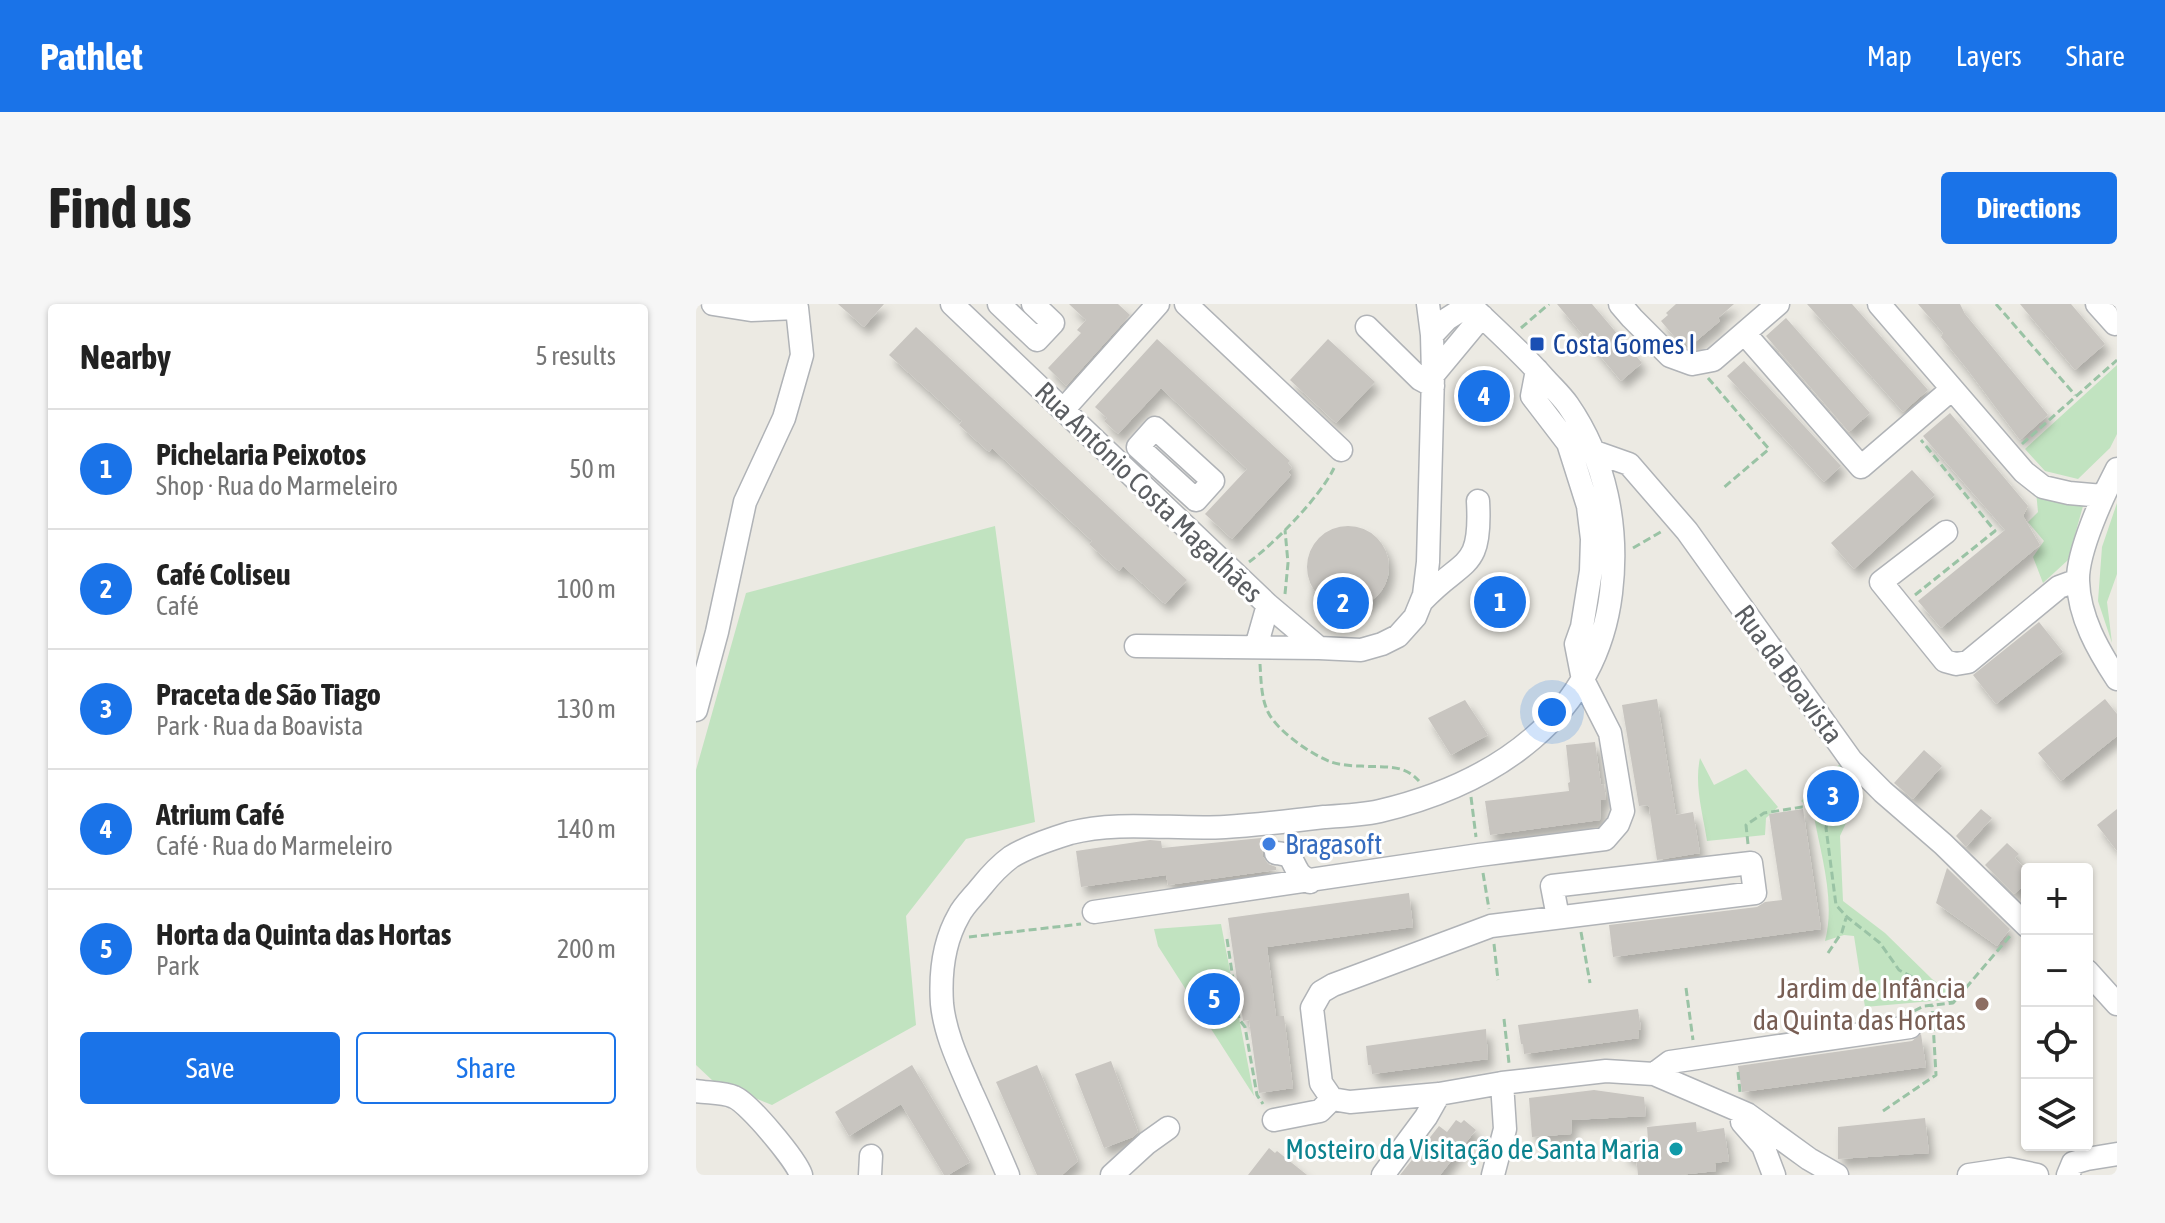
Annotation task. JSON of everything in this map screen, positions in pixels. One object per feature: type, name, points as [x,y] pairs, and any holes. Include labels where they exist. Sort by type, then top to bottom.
[{"type":"street","points":[[696,710],[717,632],[745,502],[784,418],[802,355],[798,306],[751,310],[713,304]]},
{"type":"street","name":"Rua António Costa Magalhães","points":[[952,304],[1152,495],[1276,601],[1319,648]]},
{"type":"street","points":[[971,322],[989,304]]},
{"type":"street","points":[[999,304],[1037,340],[1053,323],[1033,304]]},
{"type":"street","points":[[1063,410],[1158,304]]},
{"type":"street","points":[[1186,304],[1341,450]]},
{"type":"street","points":[[1136,646],[1361,650],[1398,636],[1415,617],[1424,595],[1428,562],[1433,380],[1428,304]]},
{"type":"street","points":[[1620,304],[1670,356],[1692,364],[1713,360],[1778,304]]},
{"type":"street","points":[[1879,304],[2024,472],[2043,487],[2103,496]]},
{"type":"street","points":[[2097,304],[2115,324]]},
{"type":"street","points":[[1432,335],[1447,319],[1473,308]]},
{"type":"street","points":[[1008,1175],[949,1034],[941,975],[959,914],[990,876],[1012,856],[1069,834],[1106,827],[1248,825],[1377,812],[1427,797],[1471,779],[1516,753],[1557,716],[1583,680],[1596,655],[1608,616],[1614,571],[1608,498],[1595,452],[1567,403],[1473,308]]},
{"type":"street","points":[[1433,380],[1473,308]]},
{"type":"street","points":[[1367,327],[1420,379],[1433,380]]},
{"type":"street","points":[[1745,334],[1861,467],[1952,389]]},
{"type":"street","points":[[1088,918],[1479,855],[1605,839],[1618,824],[1623,811],[1610,733],[1583,680],[1576,644],[1585,613],[1591,571],[1592,539],[1588,506],[1568,443],[1532,396],[1537,370]]},
{"type":"street","name":"Rua da Boavista","points":[[1595,452],[1629,464],[1687,531],[1851,760],[1943,844],[2020,930]]},
{"type":"street","points":[[2117,469],[2088,537],[2078,580],[2083,613],[2098,650],[2117,679]]},
{"type":"street","points":[[1152,495],[1170,476]]},
{"type":"street","points":[[1421,602],[1470,560],[1480,530],[1478,501]]},
{"type":"street","points":[[1946,532],[1881,582],[1945,661],[1956,664],[1968,662],[2059,587],[2078,580]]},
{"type":"street","points":[[1256,647],[1276,601]]},
{"type":"street","points":[[1276,853],[1287,854],[1310,882]]},
{"type":"street","points":[[1568,916],[1552,886],[1751,863],[1755,893],[1491,926],[1333,985],[1321,992],[1312,1008],[1321,1083],[1332,1099],[1350,1102],[1439,1094],[1506,1077],[1606,1071],[1654,1074],[1734,1103],[1809,1159],[1837,1175]]},
{"type":"street","points":[[2093,978],[2117,1004]]},
{"type":"street","points":[[1654,1074],[1670,1062],[1908,1021]]},
{"type":"street","points":[[1493,1175],[1505,1129],[1506,1077]]},
{"type":"street","points":[[696,1091],[734,1096],[747,1106],[787,1152],[801,1175]]},
{"type":"street","points":[[1383,1175],[1439,1094]]},
{"type":"street","points":[[1274,1120],[1320,1111],[1332,1099]]},
{"type":"street","points":[[1734,1103],[1763,1146],[1775,1175],[1788,1163],[1809,1159]]},
{"type":"street","points":[[1112,1175],[1168,1128]]},
{"type":"street","points":[[2068,1175],[2073,1163],[2117,1154]]},
{"type":"street","points":[[1969,1175],[2009,1169],[2029,1174]]},
{"type":"path","points":[[1519,330],[1549,304]]},
{"type":"path","points":[[1996,304],[2076,396]]},
{"type":"path","points":[[2020,446],[2117,360]]},
{"type":"path","points":[[1701,370],[1769,449],[1722,489]]},
{"type":"path","points":[[1249,562],[1264,551],[1327,482],[1341,450]]},
{"type":"path","points":[[1276,601],[1288,563],[1285,528]]},
{"type":"path","points":[[1624,553],[1667,528]]},
{"type":"path","points":[[1256,647],[1268,712],[1280,730],[1332,762],[1404,769],[1422,784]]},
{"type":"path","points":[[1470,786],[1477,841]]},
{"type":"path","points":[[1850,789],[1830,809],[1826,828],[1836,905],[1880,943],[1899,970],[1953,1003]]},
{"type":"path","points":[[1751,863],[1746,825],[1764,813],[1802,807],[1830,809]]},
{"type":"path","points":[[1568,916],[1590,983]]},
{"type":"path","points":[[1828,953],[1842,932],[1847,917]]},
{"type":"path","points":[[961,938],[1088,918]]},
{"type":"path","points":[[1908,1021],[1924,1006],[1953,1003],[2020,930]]},
{"type":"path","points":[[1227,939],[1239,1019],[1245,1027],[1257,1095],[1274,1120]]},
{"type":"path","points":[[1686,988],[1694,1044]]},
{"type":"path","points":[[1883,1111],[1936,1075],[1932,1005]]},
{"type":"path","points":[[1504,1019],[1506,1077]]},
{"type":"path","points":[[1734,1103],[1736,1060]]},
{"type":"green space","points":[[2117,365],[2117,434],[2110,448],[2078,479],[2045,471],[2025,449]]},
{"type":"green space","points":[[2036,491],[2083,506],[2068,560],[2043,583],[2033,557],[2044,541],[2028,522],[2038,512]]},
{"type":"green space","points":[[2117,503],[2117,574],[2107,602],[2112,643],[2098,601],[2102,547]]},
{"type":"green space","points":[[995,526],[1035,822],[966,839],[906,916],[916,1025],[772,1105],[713,1081],[696,1065],[696,770],[746,593]]},
{"type":"green space","points":[[1700,758],[1714,785],[1746,769],[1778,807],[1766,818],[1765,835],[1707,841],[1699,789]]},
{"type":"green space","points":[[1843,761],[1864,784],[1840,836],[1843,901],[1885,933],[1932,979],[1955,996],[1943,1000],[1865,1007],[1854,936],[1844,935],[1825,941],[1829,909],[1826,876],[1813,811],[1801,801]]},
{"type":"green space","points":[[1221,924],[1254,1096],[1158,946],[1154,929]]},
{"type":"building","points":[[838,304],[884,304],[864,327]]},
{"type":"building","points":[[1069,304],[1118,304],[1130,315],[1066,386],[1048,368],[1081,333],[1077,330],[1086,320]]},
{"type":"building","points":[[1557,304],[1592,304],[1642,363],[1621,381]]},
{"type":"building","points":[[1676,304],[1734,304],[1718,318],[1720,321],[1689,347],[1681,339],[1678,341],[1661,321]]},
{"type":"building","points":[[1807,304],[1852,304],[1928,390],[1903,412]]},
{"type":"building","points":[[1918,304],[1960,304],[2048,415],[2020,440],[1941,337],[1943,333]]},
{"type":"building","points":[[2020,304],[2071,304],[2105,344],[2075,370]]},
{"type":"building","points":[[1786,318],[1870,413],[1849,432],[1766,336]]},
{"type":"building","points":[[916,327],[1187,580],[1165,604],[1123,566],[1119,571],[1089,544],[1092,541],[992,448],[989,452],[959,425],[962,421],[889,355]]},
{"type":"building","points":[[1157,339],[1290,461],[1288,463],[1292,468],[1288,472],[1291,475],[1232,539],[1205,514],[1247,469],[1161,388],[1118,434],[1095,407]]},
{"type":"building","points":[[1328,339],[1375,382],[1336,423],[1290,380]]},
{"type":"building","points":[[1744,361],[1841,466],[1824,482],[1727,376]]},
{"type":"building","points":[[1950,413],[2028,506],[2023,516],[2040,545],[1941,628],[1918,601],[2005,530],[1923,436]]},
{"type":"building","points":[[1912,470],[1935,495],[1854,569],[1831,543]]},
{"type":"building","points":[[1348,526],[1364,529],[1377,538],[1386,551],[1389,567],[1386,583],[1377,596],[1364,605],[1348,608],[1332,605],[1319,596],[1310,583],[1307,567],[1310,551],[1319,538],[1332,529]]},
{"type":"building","points":[[2039,622],[2063,652],[1996,704],[1973,675]]},
{"type":"building","points":[[1657,699],[1676,815],[1693,812],[1700,853],[1657,860],[1649,807],[1639,806],[1622,705]]},
{"type":"building","points":[[2105,699],[2117,714],[2117,736],[2061,781],[2038,753]]},
{"type":"building","points":[[1465,700],[1488,735],[1451,755],[1428,718]]},
{"type":"building","points":[[1595,742],[1606,800],[1601,800],[1600,820],[1490,835],[1485,801],[1569,791],[1566,745]]},
{"type":"building","points":[[1924,750],[1942,766],[1913,799],[1894,783]]},
{"type":"building","points":[[1803,809],[1821,929],[1613,957],[1609,925],[1757,907],[1765,902],[1782,900],[1769,814]]},
{"type":"building","points":[[1981,809],[1992,818],[1966,847],[1956,836]]},
{"type":"building","points":[[2117,809],[2117,851],[2097,825]]},
{"type":"building","points":[[1271,837],[1272,840],[1262,850],[1263,857],[1276,870],[1168,885],[1166,875],[1081,887],[1076,851],[1150,840],[1161,841],[1162,848]]},
{"type":"building","points":[[2007,843],[2019,854],[2015,858],[2021,864],[2021,888],[2014,894],[1985,865]]},
{"type":"building","points":[[1947,868],[2010,929],[1997,946],[1936,903]]},
{"type":"building","points":[[1409,893],[1413,927],[1267,947],[1276,1016],[1284,1016],[1293,1088],[1259,1093],[1249,1020],[1243,1021],[1228,918]]},
{"type":"building","points":[[1638,1009],[1639,1038],[1524,1054],[1518,1025]]},
{"type":"building","points":[[1486,1029],[1488,1059],[1372,1074],[1371,1065],[1368,1065],[1366,1046]]},
{"type":"building","points":[[1921,1034],[1926,1067],[1742,1092],[1738,1066],[1912,1041]]},
{"type":"building","points":[[1111,1061],[1138,1132],[1104,1148],[1075,1074]]},
{"type":"building","points":[[912,1065],[970,1162],[948,1175],[944,1175],[901,1104],[849,1136],[835,1112]]},
{"type":"building","points":[[1037,1065],[1078,1161],[1062,1175],[1037,1175],[996,1082]]},
{"type":"building","points":[[1594,1090],[1644,1097],[1646,1116],[1572,1120],[1571,1134],[1532,1137],[1529,1098]]},
{"type":"building","points":[[1925,1118],[1929,1153],[1838,1159],[1838,1127]]},
{"type":"building","points":[[1456,1120],[1461,1123],[1464,1120],[1476,1130],[1440,1175],[1400,1175],[1439,1126],[1447,1132]]},
{"type":"building","name":"Mosteiro da Visitação de Santa Maria","points":[[1696,1122],[1697,1132],[1724,1128],[1729,1161],[1715,1163],[1716,1171],[1638,1175],[1636,1156],[1625,1157],[1624,1142],[1648,1140],[1647,1127]]},
{"type":"building","points":[[1269,1148],[1275,1153],[1277,1151],[1307,1175],[1248,1175]]},
{"type":"place","name":"Costa Gomes I","points":[[1537,344]]},
{"type":"place","name":"Atrium Café","points":[[1484,396]]},
{"type":"place","name":"Pichelaria Peixotos","points":[[1500,602]]},
{"type":"place","name":"Café Coliseu","points":[[1343,603]]},
{"type":"place","name":"Praceta de São Tiago","points":[[1833,796]]},
{"type":"place","name":"Bragasoft","points":[[1269,844]]},
{"type":"place","name":"Horta da Quinta das Hortas","points":[[1214,999]]},
{"type":"place","name":"Jardim de Infância da Quinta das Hortas","points":[[1982,1004]]},
{"type":"place","name":"Mosteiro da Visitação de Santa Maria","points":[[1676,1149]]}]
